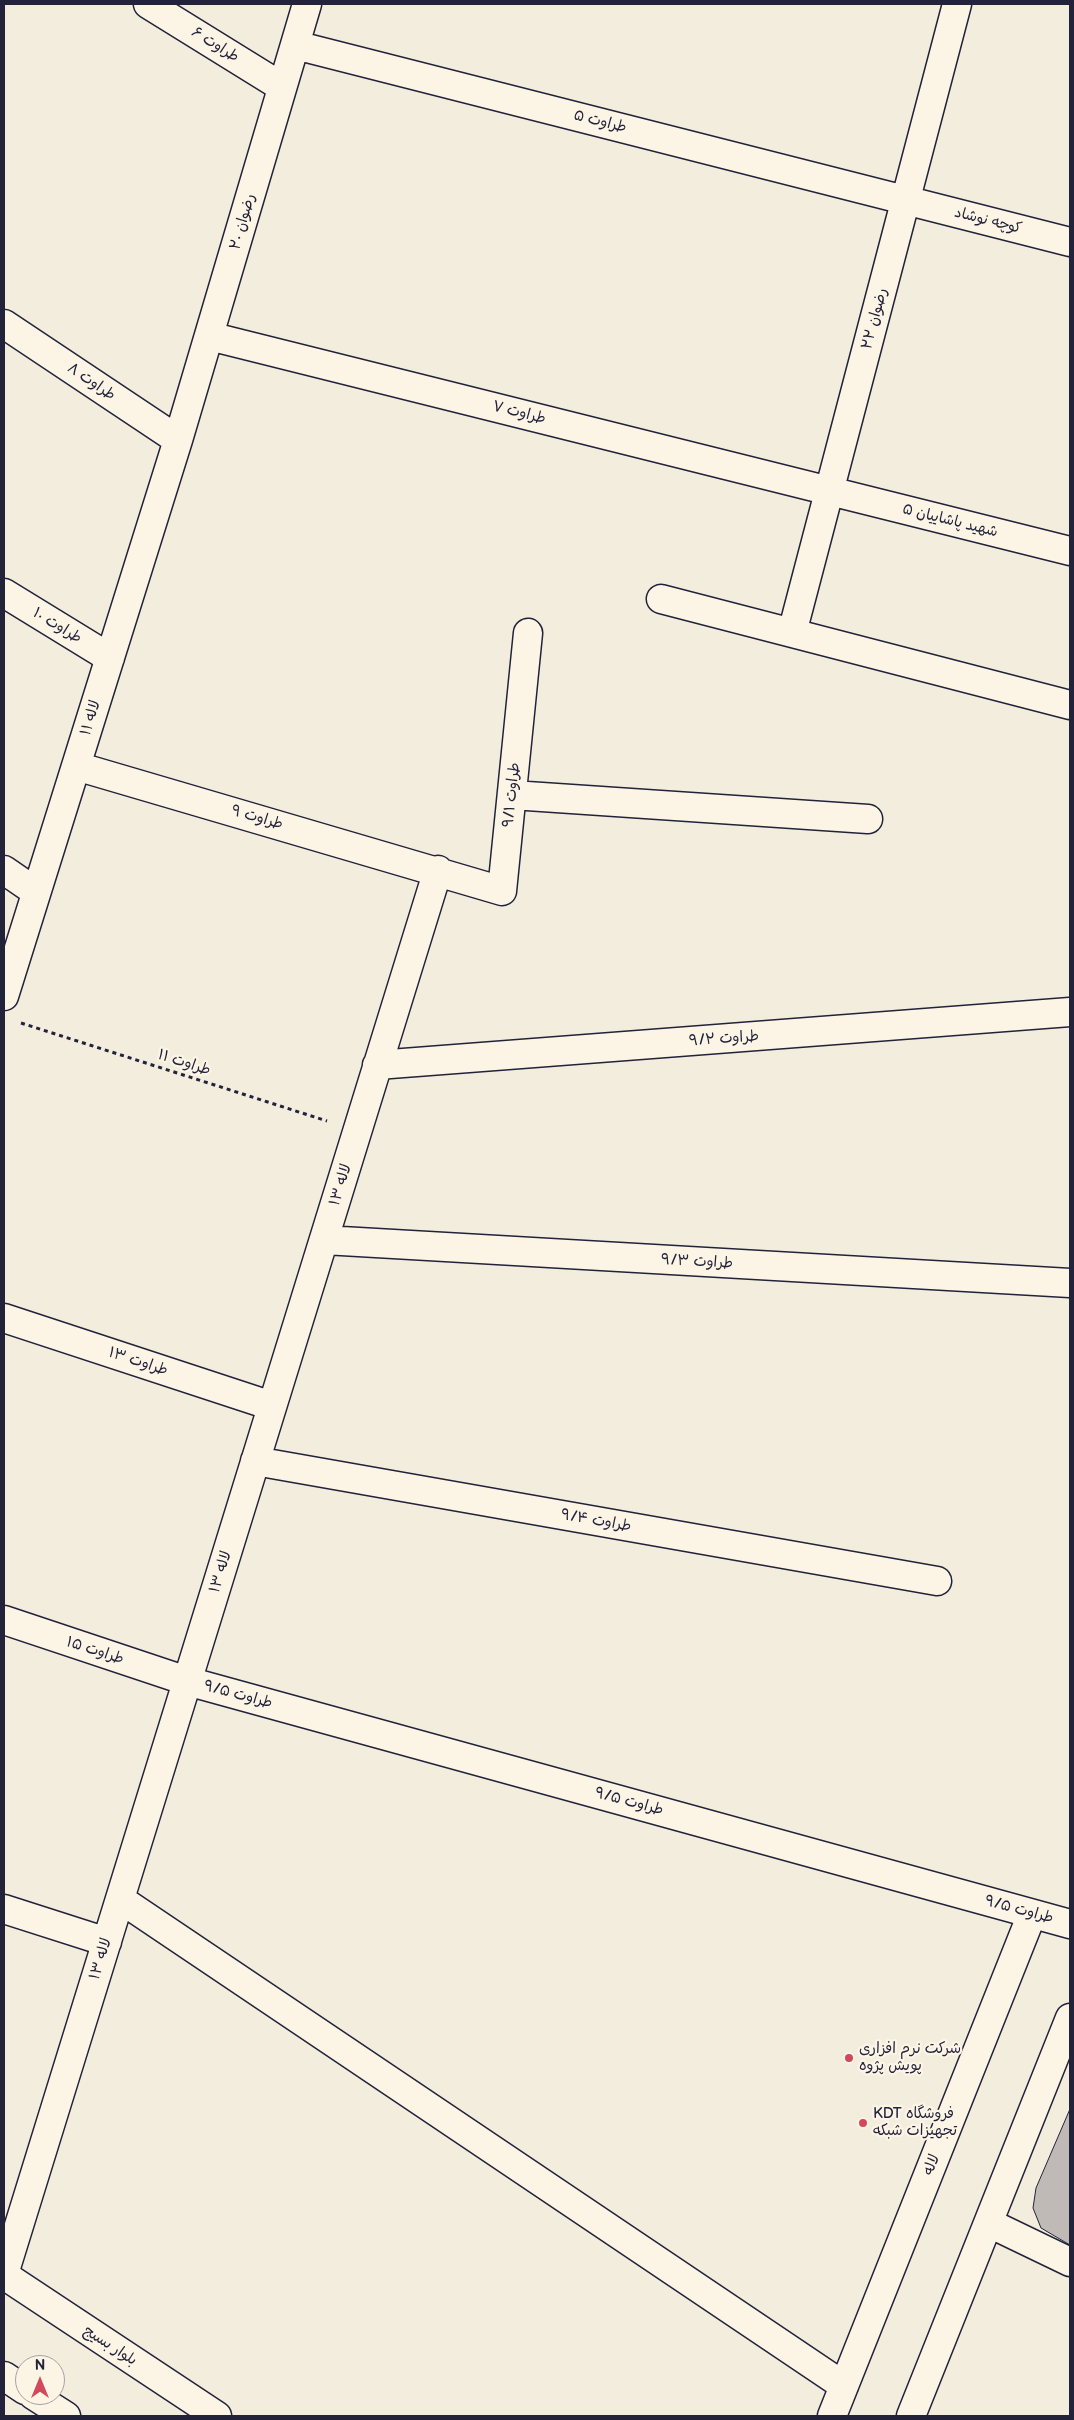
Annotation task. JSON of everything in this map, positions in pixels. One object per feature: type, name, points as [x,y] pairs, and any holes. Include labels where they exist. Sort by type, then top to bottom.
[{"type":"street","name":"طراوت ۶","points":[[148,4],[282,87]]},
{"type":"street","name":"رضوان ۲۰","points":[[178,440],[307,4]]},
{"type":"street","name":"رضوان ۲۲","points":[[792,633],[958,4]]},
{"type":"street","name":"طراوت ۵","points":[[295,45],[906,200]]},
{"type":"street","name":"کوچه نوشاد","points":[[906,200],[1070,242]]},
{"type":"street","name":"طراوت ۸","points":[[4,324],[178,440]]},
{"type":"street","name":"طراوت ۷","points":[[209,336],[830,491]]},
{"type":"street","name":"لاله ۱۱","points":[[8,1008],[36,892],[178,440]]},
{"type":"street","name":"شهید پاشاییان ۵","points":[[830,491],[1070,551]]},
{"type":"street","name":"طراوت ۱۰","points":[[4,593],[110,658]]},
{"type":"street","points":[[661,599],[1070,705]]},
{"type":"street","name":"طراوت ۹/۱","points":[[438,870],[502,891],[528,633]]},
{"type":"street","name":"طراوت ۹","points":[[76,766],[438,870]]},
{"type":"street","points":[[512,795],[868,819]]},
{"type":"street","points":[[4,870],[36,892]]},
{"type":"street","name":"لاله ۱۳","points":[[4,2275],[438,870]]},
{"type":"street","name":"طراوت ۹/۲","points":[[377,1065],[1070,1012]]},
{"type":"street","name":"طراوت ۹/۳","points":[[324,1240],[1070,1283]]},
{"type":"street","name":"طراوت ۱۳","points":[[4,1318],[272,1406]]},
{"type":"street","name":"طراوت ۹/۴","points":[[255,1461],[937,1581]]},
{"type":"street","name":"طراوت ۱۵","points":[[4,1620],[187,1681]]},
{"type":"street","name":"طراوت ۹/۵","points":[[187,1681],[1070,1924]]},
{"type":"street","points":[[120,1898],[844,2386]]},
{"type":"street","points":[[4,1909],[107,1942]]},
{"type":"street","name":"لاله","points":[[832,2416],[1032,1914]]},
{"type":"street","points":[[911,2416],[1070,2018]]},
{"type":"street","points":[[989,2223],[1070,2262]]},
{"type":"street","name":"بلوار بسیج","points":[[4,2275],[217,2416]]},
{"type":"street","points":[[4,2376],[15,2383]]},
{"type":"street","points":[[49,2405],[66,2416]]},
{"type":"path","name":"طراوت ۱۱","points":[[8,1008],[358,1130]]},
{"type":"building","points":[[1070,2109],[1070,2245],[1041,2228],[1033,2208],[1036,2188]]},
{"type":"place","name":"شرکت نرم افزاری پویش پژوه","points":[[849,2058]]},
{"type":"place","name":"KDT فروشگاه تجهیزات شبکه","points":[[863,2123]]}]
